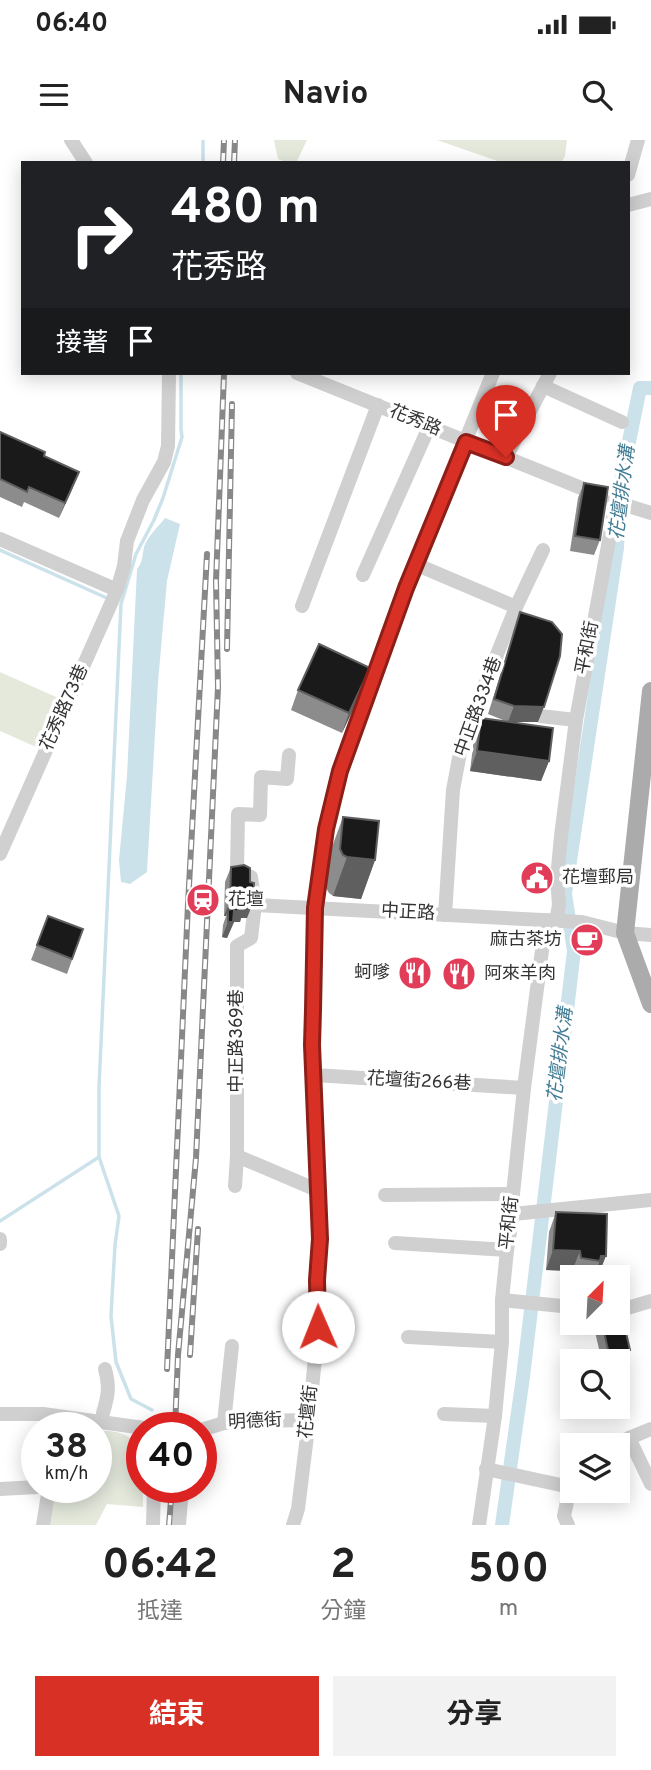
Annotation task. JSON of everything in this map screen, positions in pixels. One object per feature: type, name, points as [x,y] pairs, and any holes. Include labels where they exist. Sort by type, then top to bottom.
[{"type":"main road","points":[[651,691],[625,933],[651,1004]]},
{"type":"street","points":[[71,140],[85,161]]},
{"type":"street","points":[[630,167],[638,140]]},
{"type":"street","points":[[630,204],[651,199]]},
{"type":"street","name":"花秀路73巷","points":[[0,855],[117,590],[127,541],[164,462],[168,446],[169,375]]},
{"type":"street","name":"花秀路","points":[[302,375],[616,502],[651,513]]},
{"type":"street","name":"花壇街","points":[[293,1525],[298,1509],[318,1327],[320,1239],[312,1045],[315,908],[326,829],[340,771],[415,564],[492,375]]},
{"type":"street","points":[[506,457],[546,379],[622,422]]},
{"type":"street","points":[[302,606],[377,405]]},
{"type":"street","points":[[363,575],[429,426]]},
{"type":"street","name":"平和街","points":[[479,1525],[495,1416],[502,1342],[502,1300],[524,1088],[559,905],[557,879],[576,720],[616,502]]},
{"type":"street","points":[[0,539],[117,590]]},
{"type":"street","name":"中正路334巷","points":[[445,915],[453,790],[462,742],[516,607],[543,550]]},
{"type":"street","points":[[415,564],[516,607]]},
{"type":"street","points":[[540,716],[576,720]]},
{"type":"street","points":[[255,905],[251,877],[237,871],[238,814],[260,815],[261,777],[286,779],[289,755]]},
{"type":"street","name":"中正路","points":[[255,905],[582,922],[625,933]]},
{"type":"street","name":"中正路369巷","points":[[235,1186],[237,946],[251,937],[255,905]]},
{"type":"street","points":[[625,933],[651,935]]},
{"type":"street","name":"花壇街266巷","points":[[314,1075],[524,1088]]},
{"type":"street","points":[[237,1156],[317,1190]]},
{"type":"street","points":[[385,1195],[513,1194]]},
{"type":"street","points":[[513,1214],[651,1200]]},
{"type":"street","points":[[395,1243],[508,1250]]},
{"type":"street","points":[[502,1300],[560,1306]]},
{"type":"street","points":[[630,1307],[651,1301]]},
{"type":"street","points":[[408,1338],[502,1342]]},
{"type":"street","points":[[224,1423],[232,1346]]},
{"type":"street","points":[[103,1412],[109,1394],[105,1369]]},
{"type":"street","points":[[0,1414],[43,1414],[126,1426]]},
{"type":"street","points":[[444,1414],[495,1416]]},
{"type":"street","name":"明德街","points":[[217,1425],[249,1421],[309,1420]]},
{"type":"street","points":[[630,1439],[651,1429]]},
{"type":"street","points":[[630,1452],[651,1484]]},
{"type":"street","points":[[486,1469],[560,1483]]},
{"type":"street","points":[[0,1489],[21,1488]]},
{"type":"street","points":[[43,1525],[47,1503]]},
{"type":"street","points":[[153,1525],[154,1503]]},
{"type":"street","points":[[179,1525],[181,1503]]},
{"type":"street","points":[[567,1503],[564,1516],[568,1525]]},
{"type":"shaded area","points":[[274,140],[307,140],[297,161],[278,159]]},
{"type":"shaded area","points":[[437,140],[567,140],[562,161],[497,161]]},
{"type":"shaded area","points":[[0,672],[65,701],[43,750],[0,731]]},
{"type":"shaded area","points":[[112,1431],[126,1436],[126,1503],[143,1503],[143,1507],[107,1504],[96,1525],[42,1525],[47,1503],[112,1503]]},
{"type":"water","points":[[165,518],[180,524],[167,581],[147,872],[130,884],[121,882],[119,860],[127,776],[137,569],[146,543]]},
{"type":"building","points":[[0,432],[45,452],[44,456],[79,472],[65,503],[29,487],[27,492],[0,479]]},
{"type":"building","points":[[584,483],[608,487],[600,540],[575,536]]},
{"type":"building","points":[[520,612],[552,622],[562,634],[560,656],[544,707],[514,706],[494,699]]},
{"type":"building","points":[[319,644],[370,668],[349,713],[298,690]]},
{"type":"building","points":[[481,718],[553,728],[549,761],[477,751]]},
{"type":"building","points":[[343,817],[379,821],[375,860],[343,855],[340,849]]},
{"type":"building","points":[[244,865],[250,868],[250,882],[254,883],[253,903],[246,903],[245,907],[238,906],[238,911],[234,911],[233,922],[228,922],[228,910],[232,909],[234,901],[230,901],[231,867]]},
{"type":"building","points":[[48,916],[83,929],[72,959],[37,945]]},
{"type":"building","points":[[556,1212],[607,1214],[606,1256],[601,1256],[600,1261],[581,1258],[580,1251],[553,1250]]},
{"type":"building","points":[[605,1335],[627,1335],[630,1349],[608,1349]]},
{"type":"waterway","points":[[203,140],[203,161]]},
{"type":"waterway","points":[[0,1221],[99,1157],[99,1087],[121,604],[136,554],[163,498],[182,437],[181,375]]},
{"type":"waterway","name":"花壇排水溝","points":[[502,1525],[523,1377],[574,951],[565,894],[617,548],[620,485],[640,388],[651,388]]},
{"type":"waterway","points":[[0,550],[109,599]]},
{"type":"waterway","points":[[99,1157],[119,1216],[111,1316],[116,1362],[131,1399],[152,1410]]},
{"type":"railway","points":[[223,161],[224,140]]},
{"type":"railway","points":[[234,161],[235,140]]},
{"type":"railway","points":[[176,1412],[178,1355],[196,1158],[218,687],[216,581],[224,375]]},
{"type":"railway","points":[[227,649],[232,404]]},
{"type":"railway","points":[[167,1369],[207,554]]},
{"type":"railway","points":[[190,1355],[198,1229]]},
{"type":"railway","points":[[169,1525],[171,1503]]},
{"type":"place","name":"花壇郵局","points":[[537,878]]},
{"type":"place","name":"花壇","points":[[203,900]]},
{"type":"place","name":"麻古茶坊","points":[[587,940]]},
{"type":"place","name":"蚵嗲","points":[[415,973]]},
{"type":"place","name":"阿來羊肉","points":[[459,974]]},
{"type":"route","points":[[318,1327],[320,1239],[312,1045],[315,908],[326,829],[340,771],[406,588],[466,442],[506,457]]}]
